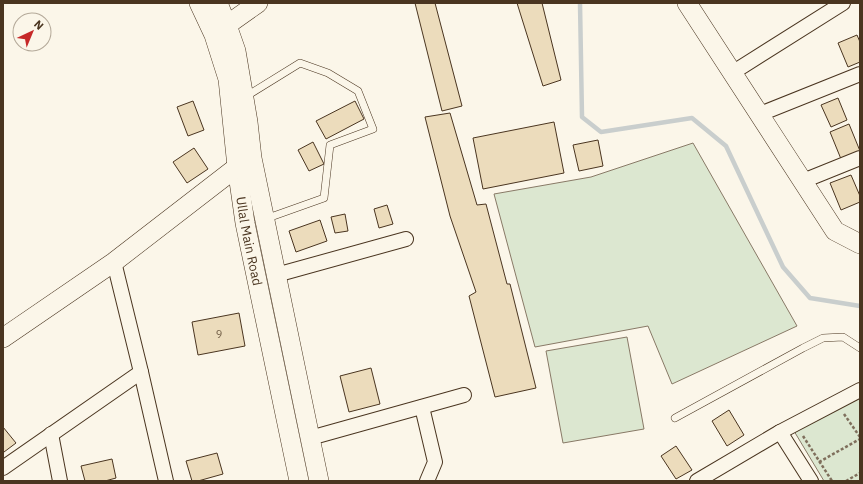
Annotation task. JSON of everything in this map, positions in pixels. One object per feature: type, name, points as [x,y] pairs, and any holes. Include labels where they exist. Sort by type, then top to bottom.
[{"type":"main road","name":"Ullal Main Road","points":[[199,3],[236,51],[248,122],[245,162],[245,223],[299,481]]},
{"type":"main road","name":"Ullal Main Road","points":[[218,3],[220,30],[228,79],[245,162],[265,219],[318,481]]},
{"type":"main road","points":[[220,30],[258,3]]},
{"type":"main road","points":[[687,3],[835,231],[860,244]]},
{"type":"main road","points":[[3,338],[114,262],[245,162]]},
{"type":"street","points":[[732,73],[843,3]]},
{"type":"street","points":[[760,114],[860,74]]},
{"type":"street","points":[[803,181],[860,158]]},
{"type":"street","points":[[276,275],[406,239]]},
{"type":"street","points":[[114,262],[166,481]]},
{"type":"street","points":[[3,468],[141,372]]},
{"type":"street","points":[[697,481],[780,432],[860,390]]},
{"type":"street","points":[[310,438],[464,395]]},
{"type":"street","points":[[422,407],[434,462],[426,481]]},
{"type":"street","points":[[780,432],[811,481]]},
{"type":"street","points":[[51,434],[60,481]]},
{"type":"lane","points":[[244,98],[300,63],[328,73],[358,90],[373,129],[330,145],[324,198],[265,219]]},
{"type":"lane","points":[[676,418],[823,338],[842,337],[860,348]]},
{"type":"path","points":[[819,462],[860,438],[844,413],[849,410]]},
{"type":"path","points":[[810,433],[803,437],[832,481]]},
{"type":"path","points":[[846,481],[860,473]]},
{"type":"green space","points":[[693,143],[797,326],[672,384],[648,326],[535,347],[494,194],[591,177]]},
{"type":"green space","points":[[627,337],[644,429],[563,443],[546,351]]},
{"type":"green space","points":[[860,398],[860,481],[824,481],[794,431]]},
{"type":"building","points":[[415,3],[435,3],[462,106],[442,111]]},
{"type":"building","points":[[517,3],[542,3],[561,80],[543,86]]},
{"type":"building","points":[[857,35],[860,42],[860,62],[848,67],[838,43]]},
{"type":"building","points":[[838,98],[847,120],[831,127],[821,105]]},
{"type":"building","points":[[193,101],[204,130],[188,136],[177,107]]},
{"type":"building","points":[[355,101],[364,119],[326,139],[316,121]]},
{"type":"building","points":[[450,113],[477,205],[486,204],[507,284],[510,284],[536,388],[495,397],[469,296],[476,292],[450,216],[425,117]]},
{"type":"building","points":[[554,122],[564,173],[483,189],[473,138]]},
{"type":"building","points":[[849,124],[860,151],[841,159],[830,132]]},
{"type":"building","points":[[598,140],[603,166],[579,171],[573,145]]},
{"type":"building","points":[[313,142],[324,164],[309,171],[298,150]]},
{"type":"building","points":[[194,148],[208,169],[187,183],[173,162]]},
{"type":"building","points":[[851,175],[860,196],[860,202],[841,210],[830,183]]},
{"type":"building","points":[[387,205],[393,224],[379,228],[374,209]]},
{"type":"building","points":[[345,214],[348,231],[335,233],[331,217]]},
{"type":"building","points":[[320,220],[327,241],[296,252],[289,231]]},
{"type":"building","points":[[239,313],[245,346],[198,355],[192,322]]},
{"type":"building","points":[[371,368],[380,404],[349,412],[340,376]]},
{"type":"building","points":[[729,410],[744,435],[727,446],[712,421]]},
{"type":"building","points":[[3,427],[16,443],[4,452],[3,451]]},
{"type":"building","points":[[676,446],[692,470],[676,479],[661,456]]},
{"type":"building","points":[[217,453],[223,474],[198,481],[192,481],[186,461]]},
{"type":"building","points":[[112,459],[116,478],[105,481],[85,481],[81,466]]},
{"type":"waterway","points":[[580,3],[582,117],[601,132],[692,118],[726,146],[783,267],[810,298],[860,306]]}]
